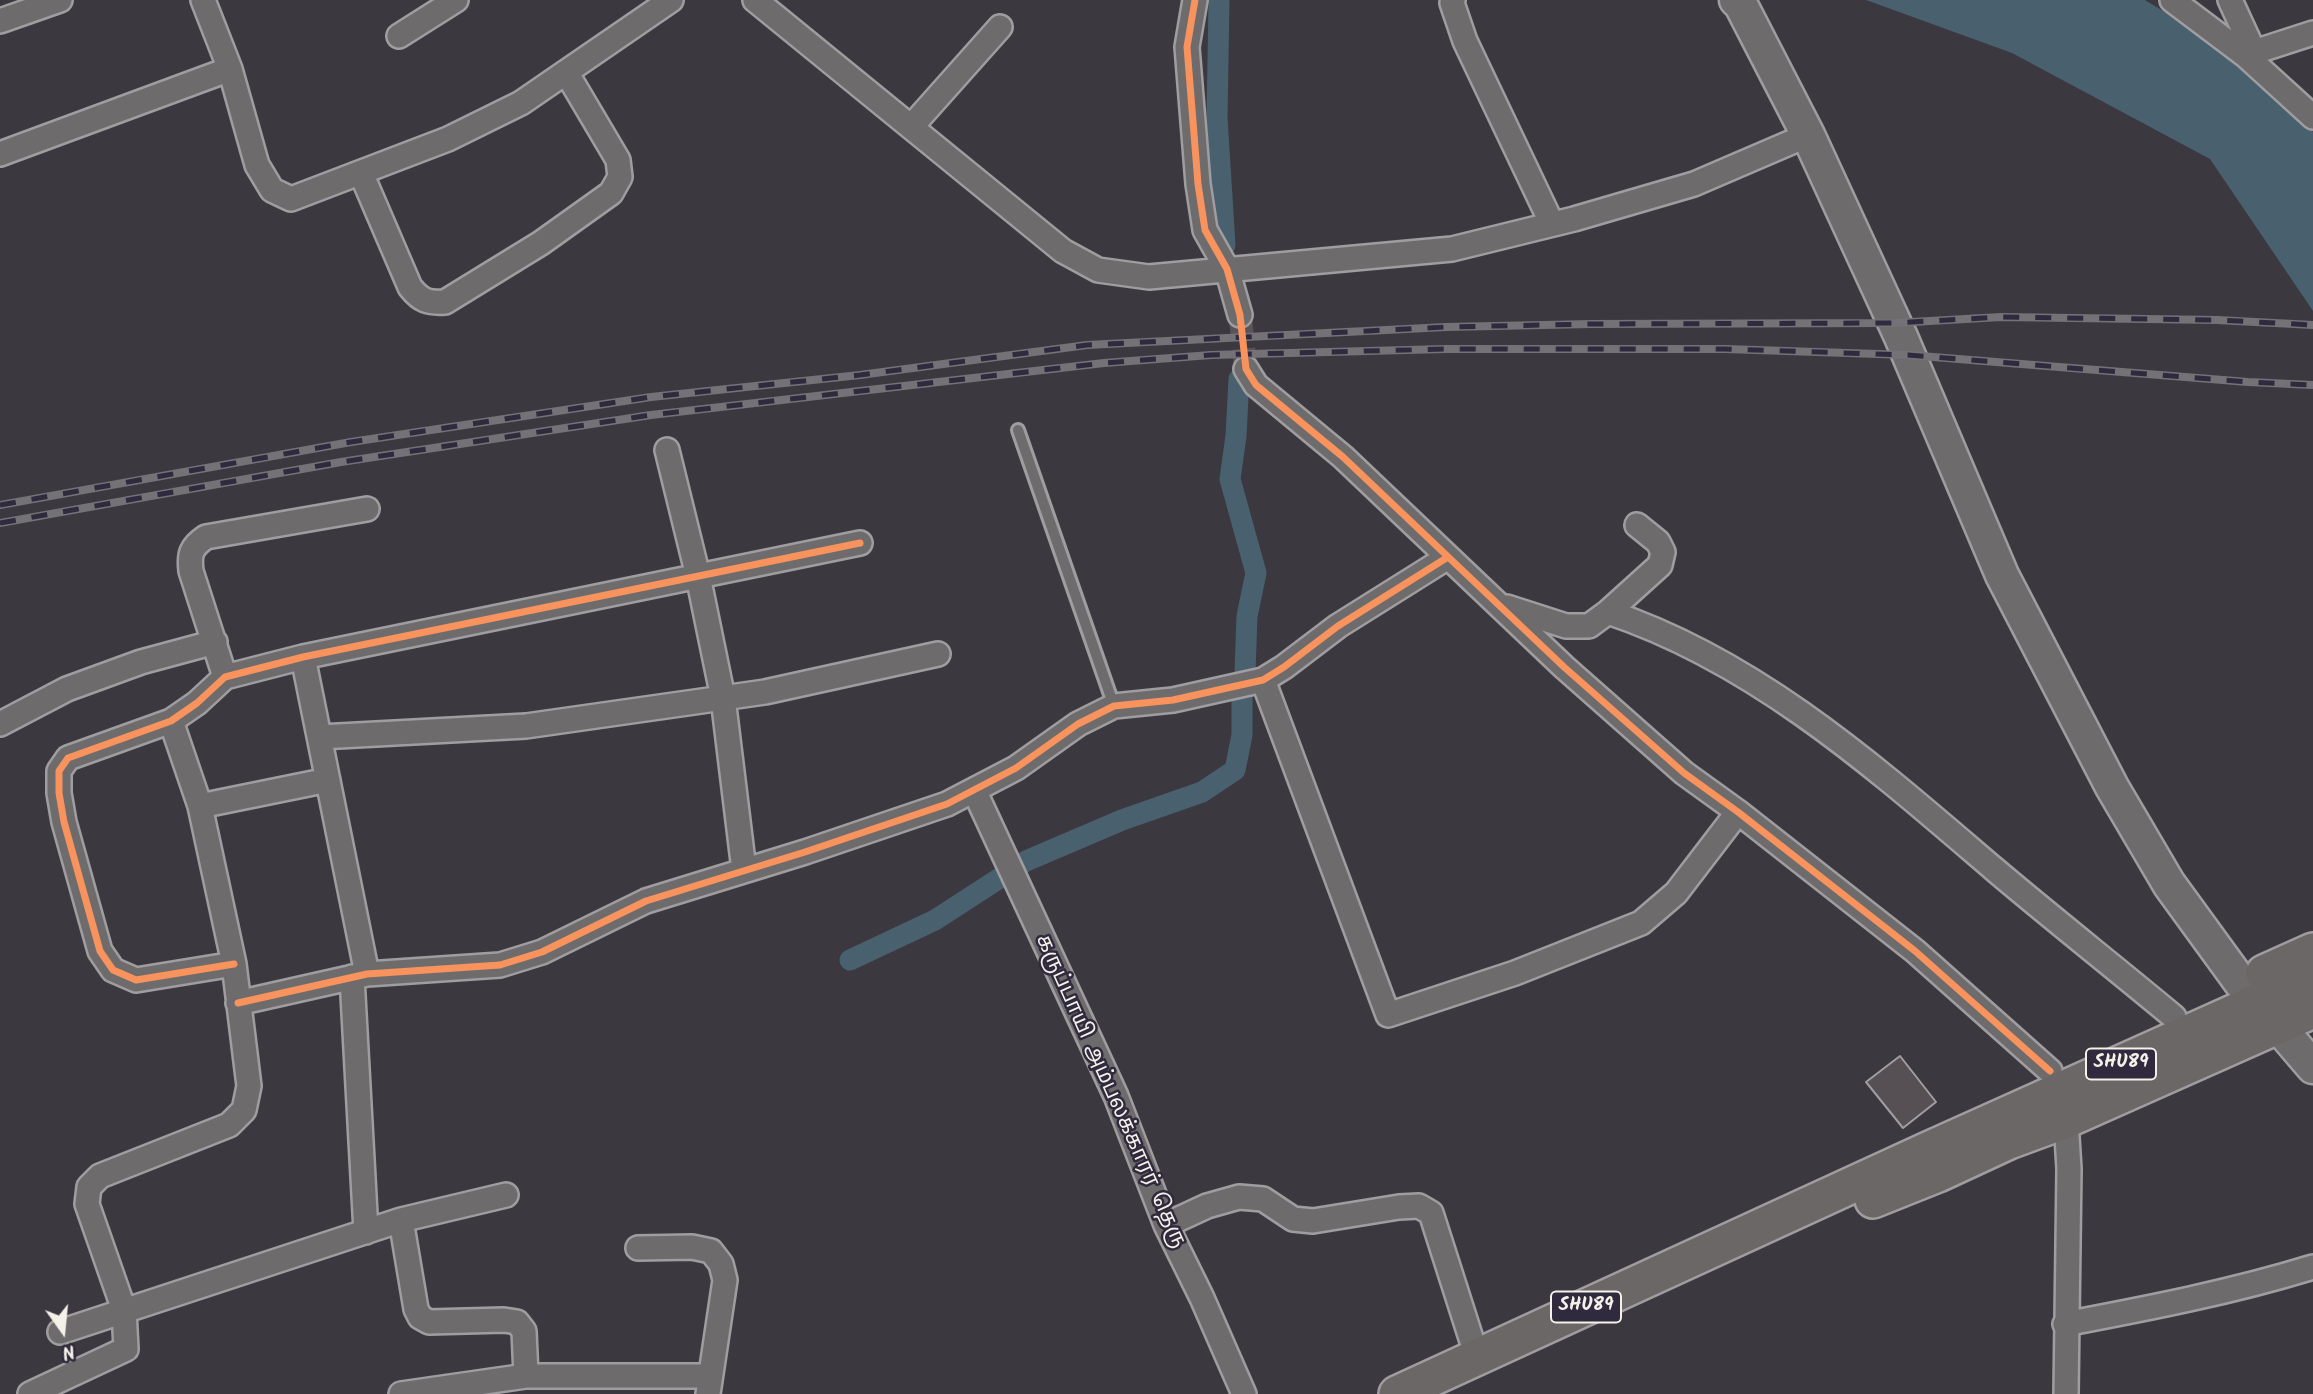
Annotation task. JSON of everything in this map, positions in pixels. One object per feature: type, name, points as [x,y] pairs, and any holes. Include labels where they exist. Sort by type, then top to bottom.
[{"type":"main road","points":[[1736,0],[1808,135],[1901,337],[2008,587],[2112,787],[2156,863],[2241,983]]},
{"type":"main road","points":[[1775,1220],[1805,1193],[1944,1117],[2174,1017],[2313,951]]},
{"type":"main road","name":"SHU89","points":[[1397,1394],[2313,977]]},
{"type":"main road","points":[[1775,1220],[1824,1219],[1938,1174],[2009,1141],[2066,1120],[2313,1010]]},
{"type":"main road","points":[[2278,1026],[2313,1067]]},
{"type":"street","points":[[0,21],[60,0]]},
{"type":"street","points":[[203,0],[230,69],[257,165],[272,190],[291,199],[448,139],[521,103],[671,0]]},
{"type":"street","points":[[399,36],[456,0]]},
{"type":"street","points":[[755,0],[1063,251],[1098,270],[1149,277],[1452,249],[1693,184],[1808,135]]},
{"type":"street","points":[[1195,0],[1187,47],[1198,184],[1205,230],[1227,269],[1240,315]]},
{"type":"street","points":[[1453,0],[1465,41],[1552,224]]},
{"type":"street","points":[[2172,0],[2249,53],[2313,117]]},
{"type":"street","points":[[2230,0],[2249,53]]},
{"type":"street","points":[[911,127],[1000,27]]},
{"type":"street","points":[[2249,53],[2313,33]]},
{"type":"street","points":[[0,154],[230,69]]},
{"type":"street","points":[[361,173],[410,287],[419,299],[430,303],[445,302],[541,243],[611,193],[620,177],[618,160],[566,72]]},
{"type":"street","points":[[1246,369],[1256,385],[1343,457],[1564,667],[1684,773],[1915,951],[2050,1072]]},
{"type":"street","points":[[667,450],[698,576],[723,698],[744,870]]},
{"type":"street","points":[[225,677],[191,571],[190,556],[194,545],[206,537],[367,509]]},
{"type":"street","points":[[1500,605],[1566,626],[1589,626],[1660,565],[1663,552],[1658,542],[1637,525]]},
{"type":"street","points":[[234,964],[136,980],[113,971],[100,951],[64,822],[59,793],[59,771],[68,758],[171,721],[197,703],[225,677],[303,657],[860,543]]},
{"type":"street","points":[[238,1003],[359,975],[500,965],[542,952],[646,901],[805,852],[947,804],[1016,768],[1079,724],[1114,706],[1173,700],[1263,680],[1338,625],[1448,557]]},
{"type":"street","points":[[1608,612],[1649,626],[1777,696],[1921,806],[2174,1017]]},
{"type":"street","points":[[0,724],[67,689],[141,662],[215,642]]},
{"type":"street","points":[[320,737],[526,726],[765,692],[938,654]]},
{"type":"street","points":[[303,657],[328,780],[359,975],[366,1231]]},
{"type":"street","points":[[1263,680],[1388,1016],[1515,973],[1641,923],[1675,893],[1738,812]]},
{"type":"street","points":[[30,1394],[126,1349],[124,1310],[86,1205],[89,1187],[100,1176],[229,1125],[244,1110],[249,1086],[234,964],[200,806],[171,721]]},
{"type":"street","points":[[200,806],[328,780]]},
{"type":"street","name":"கருப்பாயி அம்பலக்காரர் தெரு","points":[[974,790],[1116,1096],[1166,1225],[1244,1394]]},
{"type":"street","points":[[2066,1120],[2066,1394]]},
{"type":"street","points":[[60,1332],[401,1220],[506,1195]]},
{"type":"street","points":[[1166,1225],[1207,1206],[1239,1197],[1263,1199],[1293,1219],[1313,1221],[1419,1206],[1431,1213],[1477,1357]]},
{"type":"street","points":[[401,1220],[416,1309],[420,1317],[429,1322],[517,1322],[524,1331],[526,1376]]},
{"type":"street","points":[[401,1394],[526,1376],[709,1385],[725,1280],[721,1264],[711,1251],[692,1247],[638,1248]]},
{"type":"street","points":[[2066,1324],[2161,1306],[2267,1281],[2313,1267]]},
{"type":"lane","points":[[1018,430],[1114,706]]},
{"type":"water","points":[[1866,0],[2145,0],[2273,78],[2313,132],[2313,311],[2210,159],[2012,53]]},
{"type":"building","points":[[1900,1056],[1936,1102],[1903,1128],[1866,1082]]},
{"type":"waterway","points":[[1219,0],[1217,118],[1225,245]]},
{"type":"waterway","points":[[1239,379],[1236,436],[1230,479],[1256,573],[1247,616],[1245,673]]},
{"type":"waterway","points":[[850,960],[935,920],[1026,861],[1122,820],[1202,792],[1235,770],[1242,735],[1242,698]]},
{"type":"tunnel","points":[[1240,315],[1246,369]]},
{"type":"railway","points":[[0,505],[351,442],[651,397],[860,375],[1087,345],[1446,327],[1894,323],[2001,317],[2217,320],[2313,325]]},
{"type":"railway","points":[[0,523],[341,462],[651,415],[1104,363],[1211,355],[1446,349],[1725,349],[1908,355],[2313,385]]},
{"type":"cycle path","points":[[1195,0],[1187,47],[1198,184],[1205,230],[1227,269],[1240,315],[1246,369],[1256,385],[1343,457],[1564,667],[1684,773],[1915,951],[2050,1071]]},
{"type":"cycle path","points":[[234,964],[136,980],[113,970],[100,951],[64,822],[59,793],[59,771],[68,758],[171,721],[197,703],[225,677],[303,657],[860,543]]},
{"type":"cycle path","points":[[238,1003],[367,974],[500,965],[542,952],[646,901],[805,852],[947,804],[1016,768],[1078,724],[1114,706],[1173,700],[1263,680],[1338,626],[1448,557]]}]
